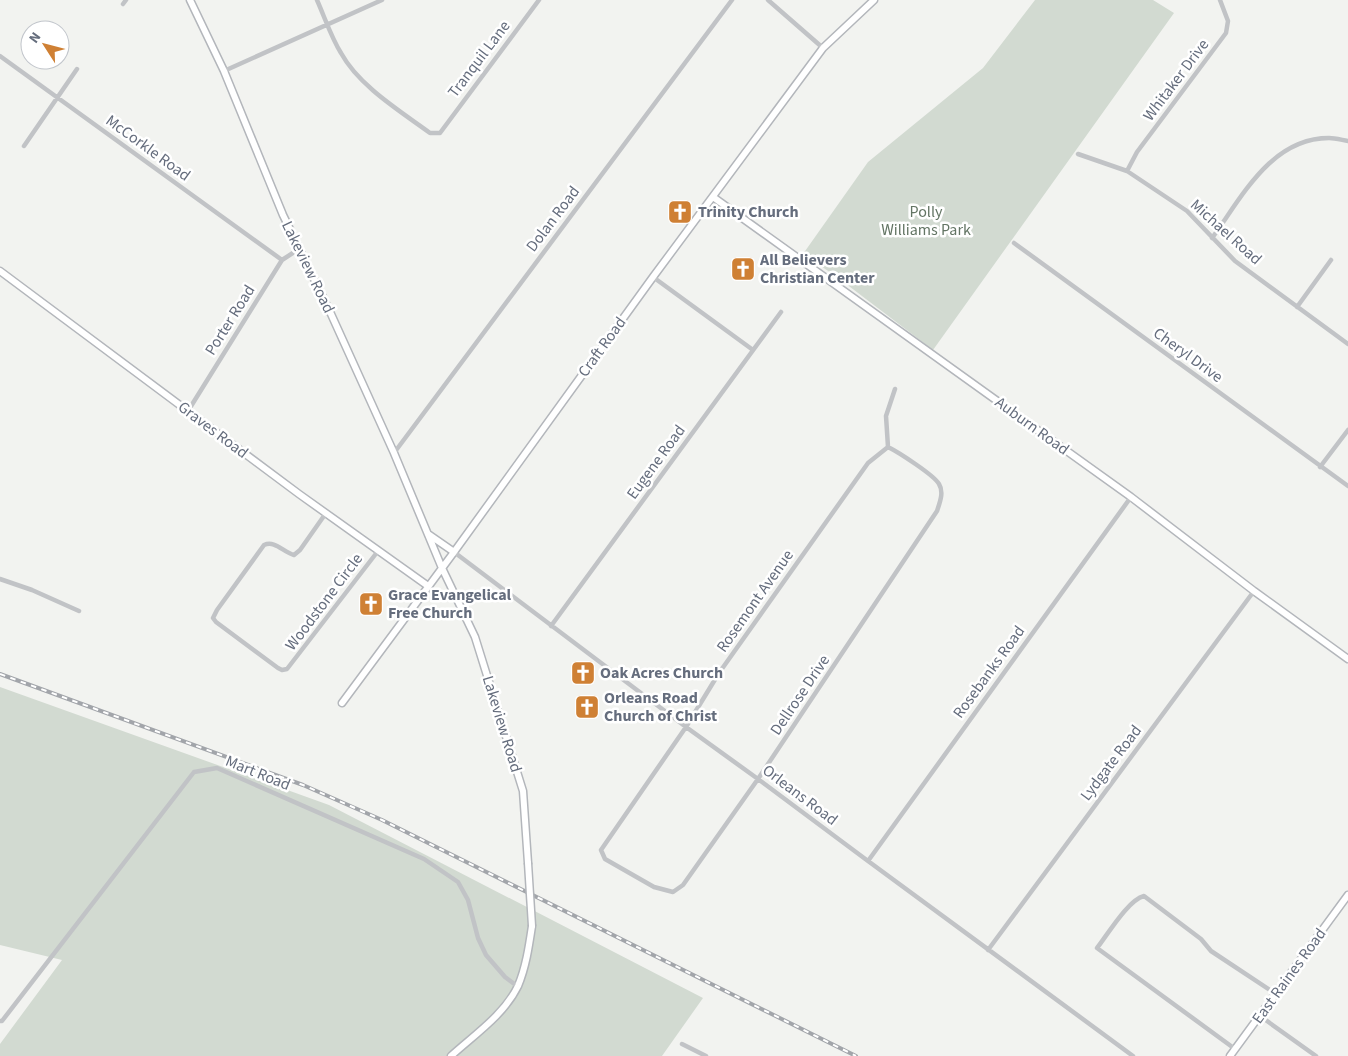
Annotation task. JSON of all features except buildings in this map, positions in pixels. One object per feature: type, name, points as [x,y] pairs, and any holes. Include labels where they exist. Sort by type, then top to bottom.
[{"type":"street","name":"Lakeview Road","points":[[190,0],[224,71],[283,215],[331,314],[394,453],[442,568],[475,637],[523,791],[532,926],[518,986]]},
{"type":"street","points":[[317,0],[328,24]]},
{"type":"street","points":[[224,71],[382,0]]},
{"type":"street","name":"Tranquil Lane","points":[[328,24],[341,54],[358,76],[377,94],[430,133],[440,133],[539,0]]},
{"type":"street","name":"Dolan Road","points":[[394,453],[732,0]]},
{"type":"street","points":[[768,0],[824,48]]},
{"type":"street","name":"Craft Road","points":[[342,703],[653,277],[824,48],[874,0]]},
{"type":"street","name":"Whitaker Drive","points":[[1127,171],[1137,152],[1226,34],[1228,21],[1220,0]]},
{"type":"street","name":"McCorkle Road","points":[[0,56],[282,260]]},
{"type":"street","points":[[24,146],[77,69]]},
{"type":"street","points":[[1212,238],[1258,174],[1277,155],[1303,142],[1330,138],[1348,141]]},
{"type":"street","name":"Michael Road","points":[[1078,154],[1127,171],[1186,211],[1235,261],[1348,344]]},
{"type":"street","name":"Auburn Road","points":[[713,197],[1131,498],[1348,659]]},
{"type":"street","name":"Cheryl Drive","points":[[1014,243],[1348,486]]},
{"type":"street","name":"Porter Road","points":[[188,411],[282,260],[299,249]]},
{"type":"street","points":[[1297,307],[1331,260]]},
{"type":"street","name":"Graves Road","points":[[0,271],[326,513],[428,586]]},
{"type":"street","points":[[653,277],[753,350]]},
{"type":"street","name":"Eugene Road","points":[[551,626],[781,312]]},
{"type":"street","points":[[888,447],[886,416],[895,389]]},
{"type":"street","points":[[1320,467],[1348,430]]},
{"type":"street","name":"Rosemont Avenue","points":[[601,850],[686,727],[719,673],[868,463],[888,447]]},
{"type":"street","name":"Dellrose Drive","points":[[601,850],[605,860],[654,887],[673,892],[683,885],[758,779],[937,511],[942,496],[939,483],[904,455],[888,447]]},
{"type":"street","name":"Rosebanks Road","points":[[868,861],[1131,498]]},
{"type":"street","name":"Woodstone Circle","points":[[326,513],[300,550],[294,555],[286,553],[273,544],[264,545],[216,610],[213,618],[216,622],[278,668],[286,669],[378,551]]},
{"type":"street","points":[[428,534],[454,552]]},
{"type":"street","name":"Orleans Road","points":[[454,552],[686,727],[1133,1056]]},
{"type":"street","points":[[0,579],[32,590],[79,611]]},
{"type":"street","name":"Lydgate Road","points":[[988,950],[1254,591]]},
{"type":"street","name":"Mart Road","points":[[0,1021],[2,1022],[194,772],[217,768],[424,859],[458,882],[468,900],[478,938],[486,955],[505,977],[518,986]]},
{"type":"street","name":"East Raines Road","points":[[1230,1056],[1348,895]]},
{"type":"street","points":[[1235,1049],[1097,948],[1131,905],[1138,898],[1144,896],[1201,939],[1211,951],[1276,994]]},
{"type":"street","points":[[451,1056],[492,1021],[518,986]]},
{"type":"street","points":[[1260,1016],[1316,1056]]},
{"type":"street","points":[[682,1044],[706,1056]]},
{"type":"green space","name":"Polly Williams Park","points":[[1035,0],[1153,0],[1174,13],[933,350],[837,277],[803,254],[868,162],[983,68]]},
{"type":"green space","points":[[0,687],[329,805],[703,998],[662,1056],[0,1056],[0,1044],[62,960],[0,945]]},
{"type":"railway","points":[[0,674],[303,785],[382,820],[856,1056]]},
{"type":"place","name":"Trinity Church","points":[[680,212]]},
{"type":"place","name":"All Believers Christian Center","points":[[743,269]]},
{"type":"place","name":"Grace Evangelical Free Church","points":[[371,604]]},
{"type":"place","name":"Oak Acres Church","points":[[583,673]]},
{"type":"place","name":"Orleans Road Church of Christ","points":[[587,707]]}]
